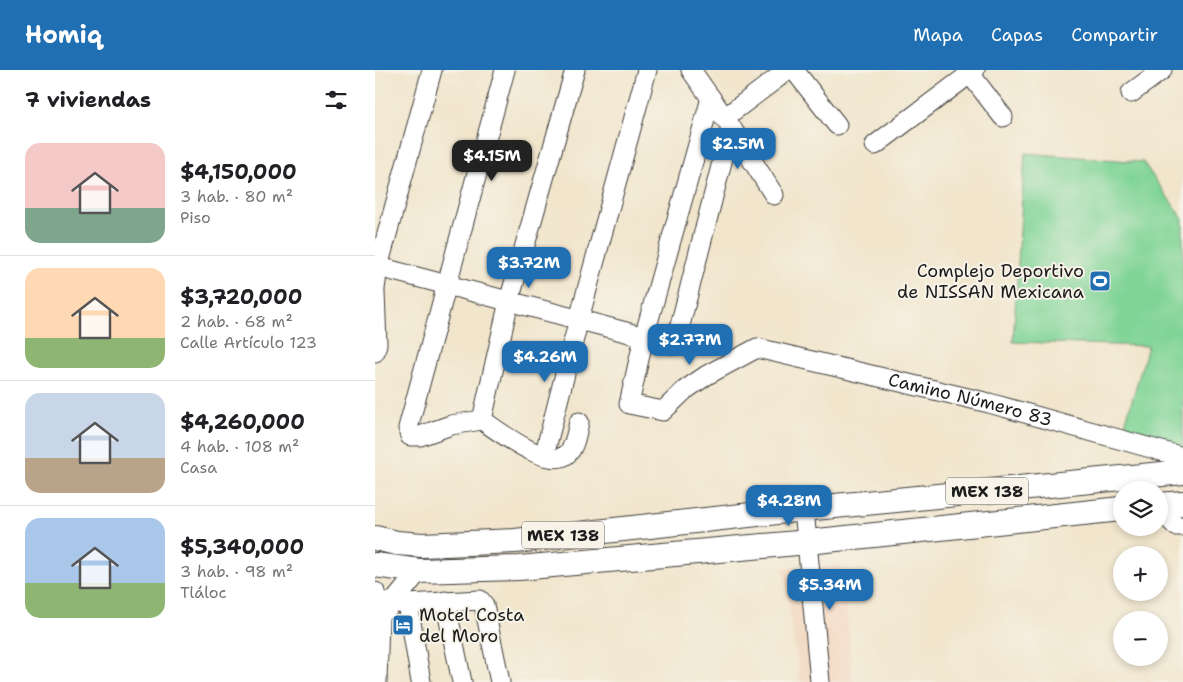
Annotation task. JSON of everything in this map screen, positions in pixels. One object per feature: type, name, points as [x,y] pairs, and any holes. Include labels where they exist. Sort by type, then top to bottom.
[{"type":"main road","name":"MEX 138","points":[[375,538],[397,543],[422,545],[515,541],[804,509],[1183,472]]},
{"type":"main road","name":"MEX 138","points":[[375,565],[419,572],[519,568],[808,542],[1113,510]]},
{"type":"street","points":[[375,352],[377,344],[376,266],[432,70]]},
{"type":"street","points":[[505,70],[408,428],[411,436],[420,436],[451,425],[483,420],[517,444],[544,456],[554,458],[566,455],[570,451],[579,422]]},
{"type":"street","points":[[483,420],[509,301],[575,70]]},
{"type":"street","points":[[544,456],[647,70]]},
{"type":"street","points":[[691,70],[728,122],[775,195]]},
{"type":"street","points":[[376,266],[675,345],[728,122],[788,70]]},
{"type":"street","points":[[794,70],[837,125]]},
{"type":"street","points":[[1131,93],[1162,70]]},
{"type":"street","points":[[875,145],[971,71],[1003,117]]},
{"type":"street","points":[[644,337],[711,98]]},
{"type":"street","name":"Camino Número 83","points":[[644,337],[629,404],[663,411],[685,390],[707,375],[757,348],[989,403],[1183,457]]},
{"type":"street","points":[[1169,504],[1170,520],[1176,526],[1183,526]]},
{"type":"street","points":[[804,509],[820,682]]},
{"type":"street","points":[[377,682],[386,604],[419,572]]},
{"type":"street","points":[[386,604],[480,600],[485,605],[500,682]]},
{"type":"street","points":[[445,601],[463,682]]},
{"type":"street","points":[[386,604],[421,682]]},
{"type":"shaded area","points":[[842,565],[853,682],[800,682],[783,568]]},
{"type":"green space","name":"Complejo Deportivo de NISSAN Mexicana","points":[[1025,153],[1143,162],[1183,219],[1183,449],[1123,431],[1148,346],[1013,342]]},
{"type":"place","name":"Complejo Deportivo de NISSAN Mexicana","points":[[1100,281]]},
{"type":"place","name":"Motel Costa del Moro","points":[[403,625]]}]
